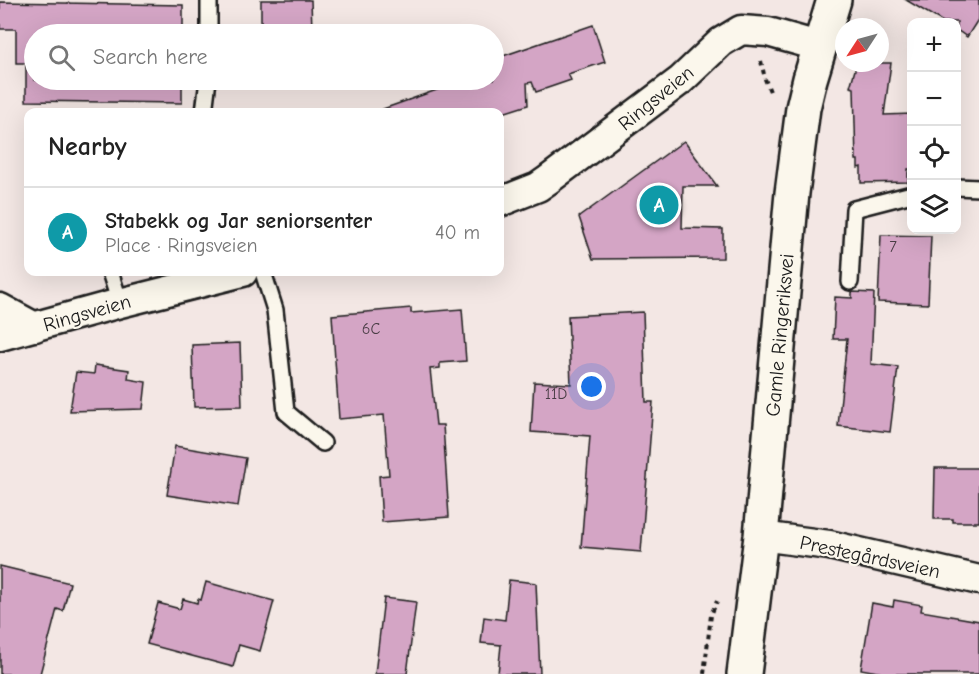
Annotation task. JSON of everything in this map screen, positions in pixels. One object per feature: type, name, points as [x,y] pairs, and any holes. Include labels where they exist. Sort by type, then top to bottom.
[{"type":"main road","name":"Gamle Ringeriksvei","points":[[744,674],[761,536],[792,193],[804,108],[819,46],[834,0]]},
{"type":"street","name":"Ringsveien","points":[[504,200],[538,187],[548,180],[681,80],[721,42],[741,30],[768,32],[819,46]]},
{"type":"street","name":"Ringsveien","points":[[0,336],[227,276]]},
{"type":"street","points":[[0,308],[35,327]]},
{"type":"street","name":"Prestegårdsveien","points":[[761,536],[829,545],[979,580]]},
{"type":"lane","points":[[209,0],[209,24]]},
{"type":"lane","points":[[204,108],[207,90]]},
{"type":"lane","points":[[961,187],[979,189]]},
{"type":"lane","points":[[850,282],[854,209],[907,195]]},
{"type":"lane","points":[[112,276],[120,303]]},
{"type":"lane","points":[[264,276],[275,310],[286,412],[323,443]]},
{"type":"building","points":[[261,0],[311,0],[312,24],[261,24]]},
{"type":"building","points":[[906,0],[979,0],[979,18],[967,37],[961,33],[961,18],[936,18]]},
{"type":"building","points":[[0,2],[183,5],[183,24],[24,24],[24,63],[16,63],[16,29],[0,29]]},
{"type":"building","points":[[593,25],[605,62],[568,74],[571,80],[536,92],[532,82],[527,83],[528,105],[506,112],[504,108],[386,108],[437,90],[504,90],[504,56]]},
{"type":"building","points":[[889,63],[891,63],[884,115],[907,114],[907,182],[861,183],[861,167],[858,168],[858,160],[856,160],[854,88],[850,87],[854,72],[889,72]]},
{"type":"building","points":[[26,90],[182,90],[182,103],[26,101]]},
{"type":"building","points":[[684,141],[717,186],[683,186],[682,228],[723,229],[723,258],[593,259],[579,217]]},
{"type":"building","points":[[881,235],[931,236],[928,304],[878,302]]},
{"type":"building","points":[[852,292],[874,293],[871,364],[898,367],[890,432],[838,426],[847,339],[833,339],[835,297],[852,298]]},
{"type":"building","points":[[411,308],[411,313],[462,309],[466,361],[440,363],[440,368],[430,369],[436,425],[443,425],[449,517],[382,522],[379,476],[389,475],[384,415],[339,419],[332,315]]},
{"type":"building","points":[[643,312],[646,402],[653,402],[641,552],[581,547],[590,436],[531,432],[534,382],[571,384],[568,316]]},
{"type":"building","points":[[240,343],[242,406],[194,407],[192,345]]},
{"type":"building","points":[[95,365],[129,370],[128,379],[146,382],[143,409],[70,411],[76,372],[94,374]]},
{"type":"building","points":[[175,446],[246,458],[238,506],[167,495]]},
{"type":"building","points":[[935,468],[979,468],[979,522],[934,519]]},
{"type":"building","points":[[0,566],[70,583],[63,611],[57,609],[40,674],[0,674]]},
{"type":"building","points":[[509,580],[536,583],[540,674],[498,674],[501,645],[481,643],[484,617],[505,620]]},
{"type":"building","points":[[206,582],[274,601],[260,651],[239,645],[233,667],[147,644],[158,603],[180,609],[183,599],[197,603],[198,599],[201,600]]},
{"type":"building","points":[[384,598],[416,602],[407,674],[375,674]]},
{"type":"building","points":[[894,600],[922,605],[921,611],[979,621],[979,674],[888,674],[861,669],[872,603],[893,607]]},
{"type":"place","name":"Stabekk og Jar seniorsenter","points":[[659,205]]}]
